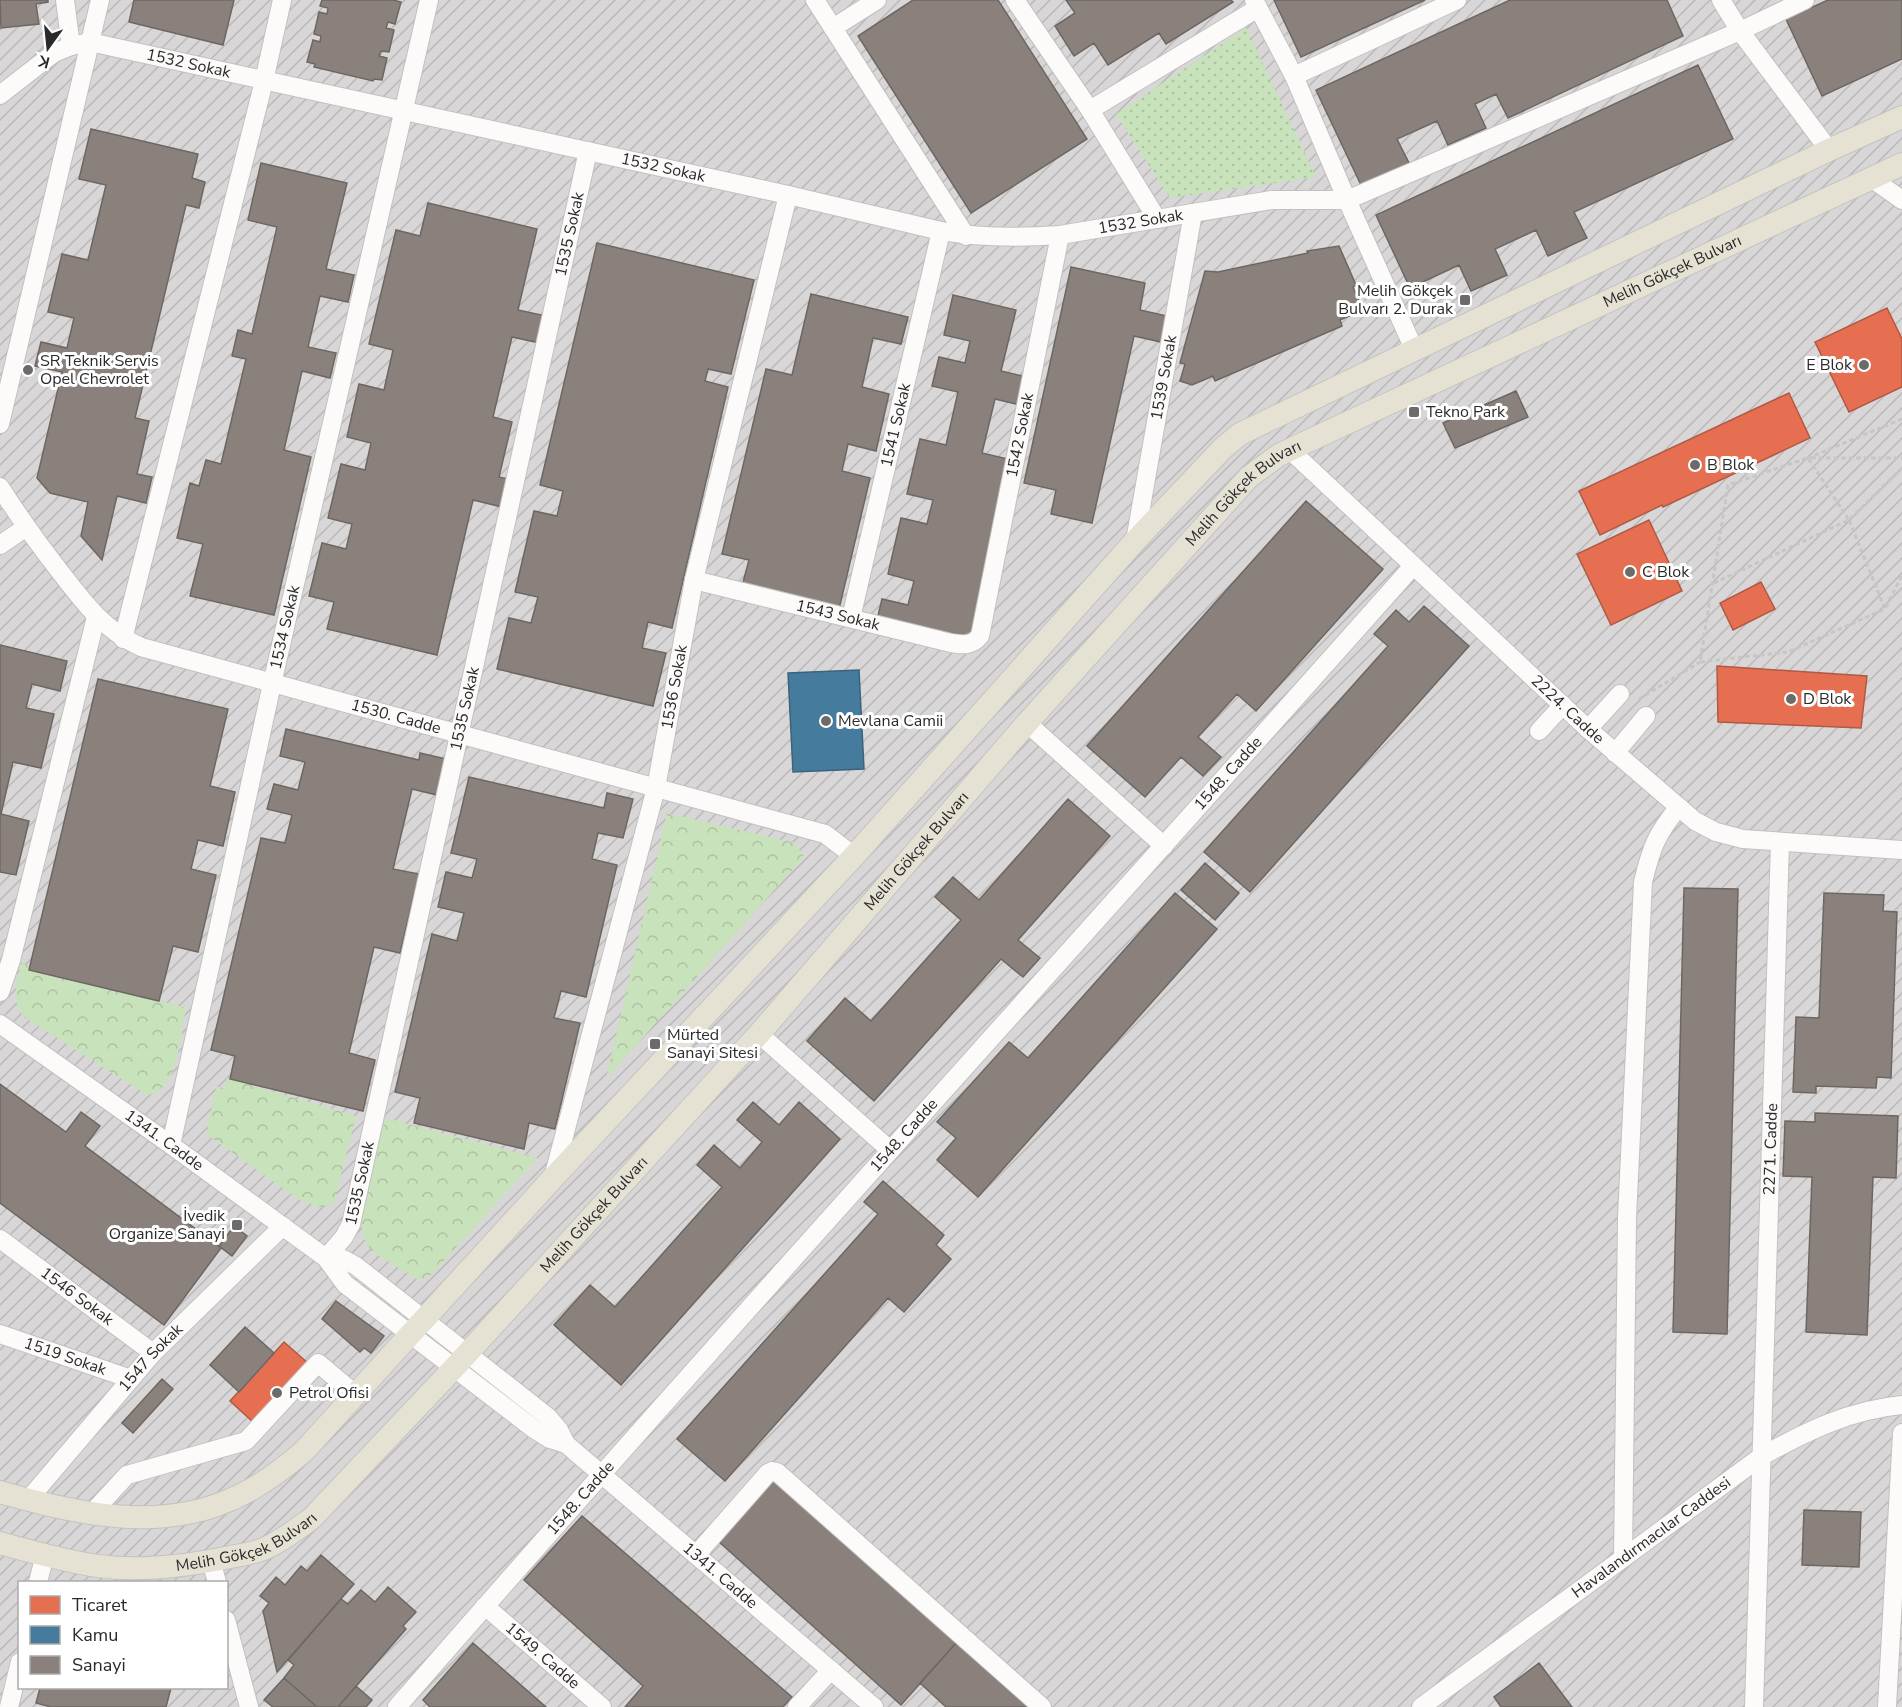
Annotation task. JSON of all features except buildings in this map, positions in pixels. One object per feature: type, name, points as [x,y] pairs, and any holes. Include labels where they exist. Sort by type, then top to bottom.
[{"type":"main road","points":[[0,1492],[91,1514],[155,1518],[209,1508],[259,1485],[304,1451],[553,1178],[854,856],[1135,541],[1223,448],[1240,434],[1414,349],[1902,117]]},
{"type":"main road","name":"Melih Gökçek Bulvarı","points":[[0,1543],[79,1563],[121,1568],[214,1572],[264,1549],[295,1531],[312,1518],[461,1360],[759,1034],[1027,723],[1249,477],[1268,462],[1290,450],[1902,164]]},
{"type":"street","points":[[65,0],[71,46]]},
{"type":"street","points":[[0,424],[100,0]]},
{"type":"street","points":[[123,639],[264,81],[282,0]]},
{"type":"street","name":"1534 Sokak","points":[[171,1145],[272,684],[429,0]]},
{"type":"street","points":[[815,0],[966,236]]},
{"type":"street","points":[[832,28],[877,0]]},
{"type":"street","points":[[1015,0],[1090,110],[1157,219]]},
{"type":"street","points":[[1294,76],[1457,0]]},
{"type":"street","points":[[1721,0],[1740,31],[1829,150]]},
{"type":"street","points":[[1347,200],[1740,31],[1805,0]]},
{"type":"street","points":[[1090,110],[1256,4],[1294,76],[1414,349]]},
{"type":"street","name":"1532 Sokak","points":[[0,95],[54,53],[90,42],[966,236],[1060,235],[1272,200],[1347,200]]},
{"type":"street","name":"1535 Sokak","points":[[326,1258],[344,1237],[351,1224],[588,151]]},
{"type":"street","points":[[1871,178],[1902,200]]},
{"type":"street","name":"1536 Sokak","points":[[553,1178],[656,788],[694,580],[788,195]]},
{"type":"street","name":"1539 Sokak","points":[[1135,541],[1193,213]]},
{"type":"street","name":"1541 Sokak","points":[[851,618],[942,231]]},
{"type":"street","name":"1542 Sokak","points":[[980,636],[1060,235]]},
{"type":"street","name":"2224. Cadde","points":[[1290,450],[1588,729],[1695,821],[1716,832],[1743,838],[1902,850]]},
{"type":"street","name":"1530. Cadde","points":[[0,487],[25,528],[96,617],[123,639],[141,647],[825,834],[854,856]]},
{"type":"street","points":[[0,545],[25,528]]},
{"type":"street","name":"1548. Cadde","points":[[397,1707],[890,1150],[1413,566]]},
{"type":"street","name":"1543 Sokak","points":[[694,580],[962,645],[975,641],[980,636]]},
{"type":"street","points":[[0,992],[11,960],[96,617]]},
{"type":"street","points":[[1588,729],[1620,694]]},
{"type":"street","points":[[1539,731],[1563,705]]},
{"type":"street","points":[[1615,753],[1646,716]]},
{"type":"street","points":[[1027,723],[1164,846]]},
{"type":"street","points":[[1623,1558],[1626,1218],[1643,882],[1650,851],[1662,827],[1679,807]]},
{"type":"street","name":"2271. Cadde","points":[[1754,1707],[1780,842]]},
{"type":"street","name":"1341. Cadde","points":[[0,1024],[326,1258],[345,1284],[418,1327],[461,1360],[534,1429],[550,1439],[566,1444],[874,1707]]},
{"type":"street","points":[[759,1034],[890,1150]]},
{"type":"street","name":"1547 Sokak","points":[[28,1500],[153,1353],[283,1226]]},
{"type":"street","name":"1546 Sokak","points":[[0,1239],[153,1353]]},
{"type":"street","name":"1519 Sokak","points":[[0,1334],[131,1379]]},
{"type":"street","points":[[91,1514],[127,1475],[246,1441],[318,1363],[356,1395]]},
{"type":"street","name":"Havalandırmacılar Caddesi","points":[[1421,1707],[1762,1456],[1807,1431],[1850,1414],[1879,1407],[1902,1405]]},
{"type":"street","points":[[1887,1707],[1902,1433]]},
{"type":"street","points":[[696,1555],[768,1473],[777,1472],[1042,1707]]},
{"type":"street","points":[[38,1581],[45,1555]]},
{"type":"street","name":"1549. Cadde","points":[[485,1606],[602,1707]]},
{"type":"street","points":[[228,1628],[249,1707]]},
{"type":"street","points":[[9,1707],[18,1670]]},
{"type":"street","points":[[797,1707],[831,1670]]},
{"type":"path","points":[[1902,419],[1808,458],[1728,485],[1700,662],[1788,652],[1885,609],[1902,575]]},
{"type":"path","points":[[1808,458],[1902,458]]},
{"type":"path","points":[[1808,458],[1850,520],[1885,609]]},
{"type":"path","points":[[1714,583],[1850,520],[1902,468]]},
{"type":"shaded area","points":[[0,0],[1902,0],[1902,1707],[0,1707]]},
{"type":"green space","points":[[1246,28],[1316,177],[1170,198],[1116,114]]},
{"type":"green space","points":[[667,813],[795,843],[804,857],[606,1079]]},
{"type":"green space","points":[[21,963],[186,1008],[180,1046],[172,1073],[165,1084],[157,1092],[147,1095],[24,1017],[16,997],[16,984]]},
{"type":"green space","points":[[227,1078],[356,1116],[334,1203],[319,1207],[301,1201],[206,1134],[216,1087],[224,1088]]},
{"type":"green space","points":[[385,1118],[538,1158],[428,1278],[416,1279],[372,1251],[366,1243],[361,1224]]},
{"type":"place","name":"Melih Gökçek Bulvarı 2. Durak","points":[[1465,300]]},
{"type":"place","name":"E Blok","points":[[1864,365]]},
{"type":"place","name":"SR Teknik Servis Opel Chevrolet","points":[[28,370]]},
{"type":"place","name":"Tekno Park","points":[[1414,412]]},
{"type":"place","name":"B Blok","points":[[1695,465]]},
{"type":"place","name":"C Blok","points":[[1630,572]]},
{"type":"place","name":"D Blok","points":[[1791,699]]},
{"type":"place","name":"Mevlana Camii","points":[[826,721]]},
{"type":"place","name":"Mürted Sanayi Sitesi","points":[[655,1044]]},
{"type":"place","name":"İvedik Organize Sanayi","points":[[237,1225]]},
{"type":"place","name":"Petrol Ofisi","points":[[277,1393]]}]
